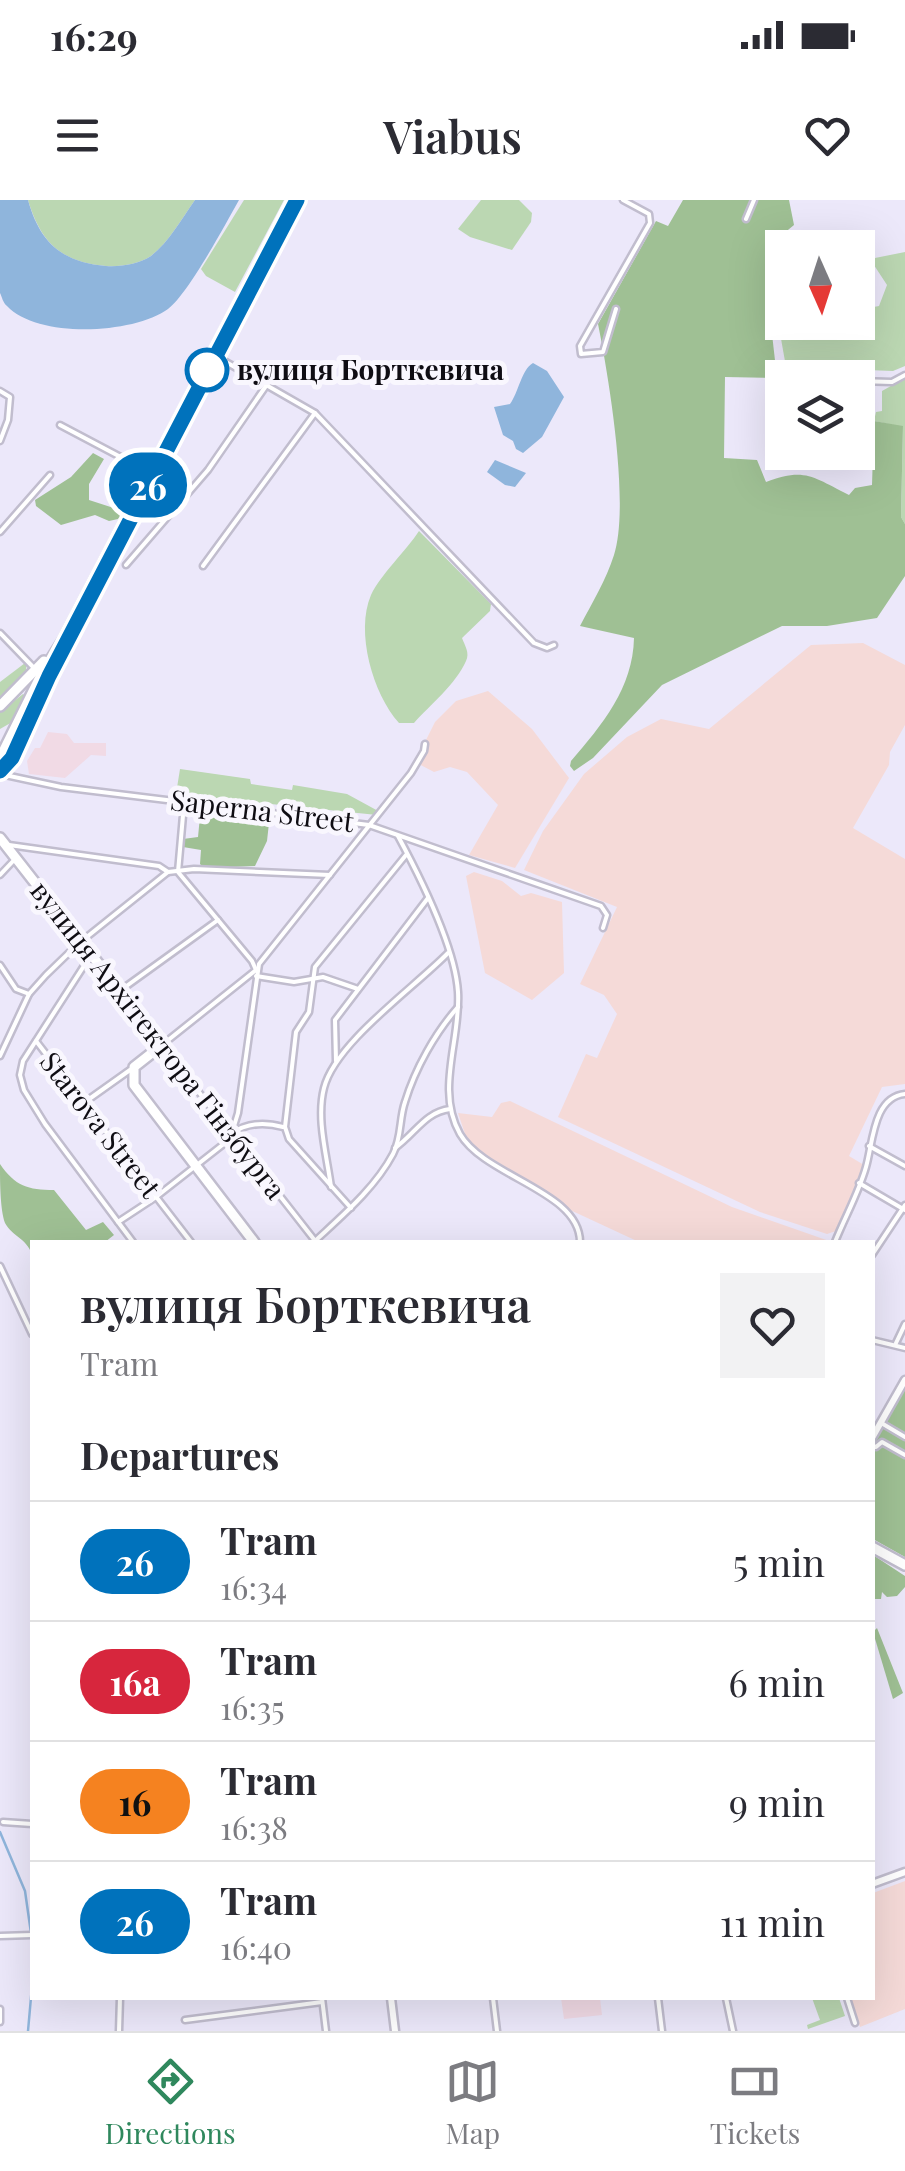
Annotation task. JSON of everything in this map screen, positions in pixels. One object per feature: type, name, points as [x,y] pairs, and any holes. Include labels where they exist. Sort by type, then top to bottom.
[{"type":"main road","points":[[0,772],[28,696],[54,659],[292,200]]},
{"type":"main road","points":[[0,758],[39,672],[60,645]]},
{"type":"main road","points":[[0,707],[54,659]]},
{"type":"main road","points":[[0,707],[28,696]]},
{"type":"main road","name":"вулиця Архітектора Гінзбурга","points":[[3,841],[162,1046]]},
{"type":"main road","points":[[162,1046],[134,1068],[134,1085],[252,1240]]},
{"type":"main road","points":[[875,1549],[905,1565]]},
{"type":"street","points":[[616,308],[603,352],[581,354],[580,346],[650,222],[648,214],[623,200]]},
{"type":"street","points":[[746,220],[754,200]]},
{"type":"street","points":[[212,354],[316,413],[534,643],[547,648],[554,645]]},
{"type":"street","points":[[875,382],[892,382],[905,374]]},
{"type":"street","points":[[126,565],[208,470],[268,383]]},
{"type":"street","points":[[0,391],[10,397],[8,420],[0,442]]},
{"type":"street","points":[[203,566],[316,413]]},
{"type":"street","points":[[60,425],[149,472]]},
{"type":"street","points":[[0,532],[50,475]]},
{"type":"street","points":[[0,633],[39,672]]},
{"type":"street","points":[[162,1046],[256,973],[411,773],[425,744]]},
{"type":"street","name":"Saperna Street","points":[[0,772],[46,785],[370,824],[603,908],[608,915],[603,928]]},
{"type":"street","points":[[118,1222],[230,1139],[238,1113],[256,973],[252,961],[178,872],[184,802]]},
{"type":"street","points":[[397,834],[428,898],[458,988],[450,1076],[451,1108],[460,1135],[474,1150],[566,1209],[579,1228],[580,1240]]},
{"type":"street","points":[[3,841],[159,866],[168,872],[194,869],[330,875]]},
{"type":"street","points":[[351,1208],[289,1139],[285,1128],[296,1032],[309,1012],[315,967],[407,853]]},
{"type":"street","points":[[0,875],[16,858]]},
{"type":"street","points":[[0,1056],[29,994],[82,942],[168,872]]},
{"type":"street","points":[[336,1063],[335,1020],[428,898]]},
{"type":"street","points":[[120,991],[218,920]]},
{"type":"street","points":[[331,1187],[322,1110],[323,1090],[336,1063],[448,953]]},
{"type":"street","name":"Starova Street","points":[[92,955],[36,1042],[190,1240]]},
{"type":"street","points":[[0,964],[16,989],[29,994]]},
{"type":"street","points":[[256,973],[294,982],[323,977],[359,989]]},
{"type":"street","points":[[316,1240],[381,1173],[396,1148],[402,1130],[403,1105],[416,1075],[458,1008]]},
{"type":"street","points":[[36,1042],[21,1068],[24,1090],[44,1124],[132,1240]]},
{"type":"street","name":"вулиця Архітектора Гінзбурга","points":[[162,1046],[312,1240]]},
{"type":"street","points":[[84,1103],[134,1068]]},
{"type":"street","points":[[836,1240],[886,1103],[905,1094]]},
{"type":"street","points":[[396,1148],[415,1133],[428,1115],[451,1108]]},
{"type":"street","points":[[231,1134],[241,1126],[259,1124],[285,1128]]},
{"type":"street","points":[[869,1146],[905,1166]]},
{"type":"street","points":[[859,1183],[904,1208],[875,1252]]},
{"type":"street","points":[[0,1266],[30,1330]]},
{"type":"street","points":[[896,1344],[905,1324]]},
{"type":"street","points":[[875,1340],[905,1348]]},
{"type":"street","points":[[875,1433],[905,1380]]},
{"type":"street","points":[[881,1423],[905,1436]]},
{"type":"street","points":[[875,1448],[882,1442],[905,1455]]},
{"type":"street","points":[[2,1822],[30,1824]]},
{"type":"street","points":[[875,1883],[905,1872]]},
{"type":"street","points":[[0,1936],[30,1935]]},
{"type":"street","points":[[119,2031],[120,2000]]},
{"type":"street","points":[[184,2020],[322,2000],[326,2031]]},
{"type":"street","points":[[391,2000],[395,2031]]},
{"type":"street","points":[[492,2000],[497,2031]]},
{"type":"street","points":[[658,2000],[662,2031]]},
{"type":"street","points":[[726,2000],[733,2031]]},
{"type":"street","points":[[848,2000],[855,2023]]},
{"type":"street","points":[[0,2009],[0,2022]]},
{"type":"shaded area","points":[[863,643],[905,665],[905,725],[890,752],[889,765],[853,828],[905,859],[905,1084],[882,1087],[849,1156],[864,1165],[836,1231],[827,1234],[760,1212],[558,1117],[586,1054],[597,1058],[617,1014],[604,995],[580,984],[617,907],[524,870],[543,831],[584,774],[627,737],[661,719],[709,729],[811,645]]},
{"type":"shaded area","points":[[488,691],[532,729],[569,778],[515,868],[469,855],[498,805],[467,772],[450,767],[434,772],[415,762],[435,722],[456,701]]},
{"type":"shaded area","points":[[48,732],[67,734],[74,743],[106,743],[106,756],[91,755],[65,778],[29,774],[27,761]]},
{"type":"shaded area","points":[[474,872],[502,881],[521,896],[531,893],[562,902],[564,973],[532,1000],[485,973],[466,876]]},
{"type":"shaded area","points":[[510,1101],[732,1207],[826,1240],[635,1240],[568,1209],[487,1159],[467,1140],[458,1113],[492,1117],[501,1103]]},
{"type":"shaded area","points":[[905,1881],[905,2009],[860,2027],[851,2000],[875,2000],[875,1892]]},
{"type":"shaded area","points":[[561,2000],[600,2000],[602,2015],[564,2019]]},
{"type":"green space","points":[[28,200],[195,200],[151,256],[112,266],[77,260],[55,248],[39,228]]},
{"type":"green space","points":[[244,200],[284,200],[235,292],[201,269]]},
{"type":"green space","points":[[481,200],[519,200],[532,213],[531,222],[512,250],[470,237],[458,229]]},
{"type":"green space","points":[[683,200],[789,200],[794,225],[788,230],[765,230],[765,340],[773,340],[775,360],[765,360],[765,378],[725,377],[724,458],[757,460],[766,482],[790,475],[809,476],[849,495],[855,488],[872,485],[875,421],[903,426],[901,517],[905,524],[905,576],[877,618],[827,626],[782,626],[662,685],[593,758],[574,771],[571,761],[622,689],[634,638],[580,626],[614,555],[620,505],[616,441],[598,324],[656,221],[668,226]]},
{"type":"green space","points":[[905,252],[905,366],[893,371],[875,370],[875,360],[785,360],[781,340],[875,340],[875,307],[879,306],[887,285],[875,267],[875,258]]},
{"type":"green space","points":[[905,378],[905,524],[901,517],[903,427],[875,421],[876,412],[882,411],[882,391]]},
{"type":"green space","points":[[93,453],[104,459],[89,484],[89,500],[123,511],[118,519],[109,521],[95,515],[61,525],[36,506],[35,500],[71,477]]},
{"type":"green space","points":[[419,531],[491,604],[490,611],[462,638],[467,658],[456,678],[414,723],[399,723],[374,680],[365,627],[375,587]]},
{"type":"green space","points":[[25,663],[25,676],[0,698],[0,682]]},
{"type":"green space","points":[[23,694],[26,696],[14,721],[0,729],[0,712]]},
{"type":"green space","points":[[180,769],[250,779],[251,784],[292,790],[293,785],[347,794],[380,812],[377,815],[176,794]]},
{"type":"green space","points":[[201,806],[270,814],[267,841],[255,866],[204,868],[200,864],[201,850],[183,847],[183,839],[198,837]]},
{"type":"green space","points":[[0,1164],[23,1185],[54,1190],[86,1230],[103,1222],[114,1235],[108,1240],[30,1240],[30,1251],[5,1223]]},
{"type":"green space","points":[[905,1383],[905,1557],[875,1540],[875,1437]]},
{"type":"green space","points":[[875,1556],[905,1576],[905,1587],[897,1596],[887,1597],[882,1592],[881,1599],[875,1599]]},
{"type":"green space","points":[[875,1630],[903,1693],[893,1699],[875,1639]]},
{"type":"green space","points":[[813,2000],[840,2000],[845,2016],[808,2029],[807,2025],[820,2020]]},
{"type":"water","points":[[0,200],[28,200],[46,239],[65,255],[112,266],[151,256],[195,200],[239,200],[196,275],[168,309],[133,324],[86,329],[40,324],[21,317],[4,303],[0,293]]},
{"type":"water","points":[[533,363],[547,371],[564,397],[542,437],[523,453],[503,435],[494,407],[510,404]]},
{"type":"water","points":[[495,460],[526,473],[515,487],[505,485],[487,472]]},
{"type":"waterway","points":[[0,1832],[25,1891],[30,1926]]},
{"type":"waterway","points":[[28,2031],[31,2000]]},
{"type":"tram line","name":"26","points":[[0,771],[12,758],[49,676],[297,200]]},
{"type":"tram line","points":[[0,773],[14,759],[50,677],[300,200]]},
{"type":"place","name":"вулиця Борткевича","points":[[207,370]]}]
